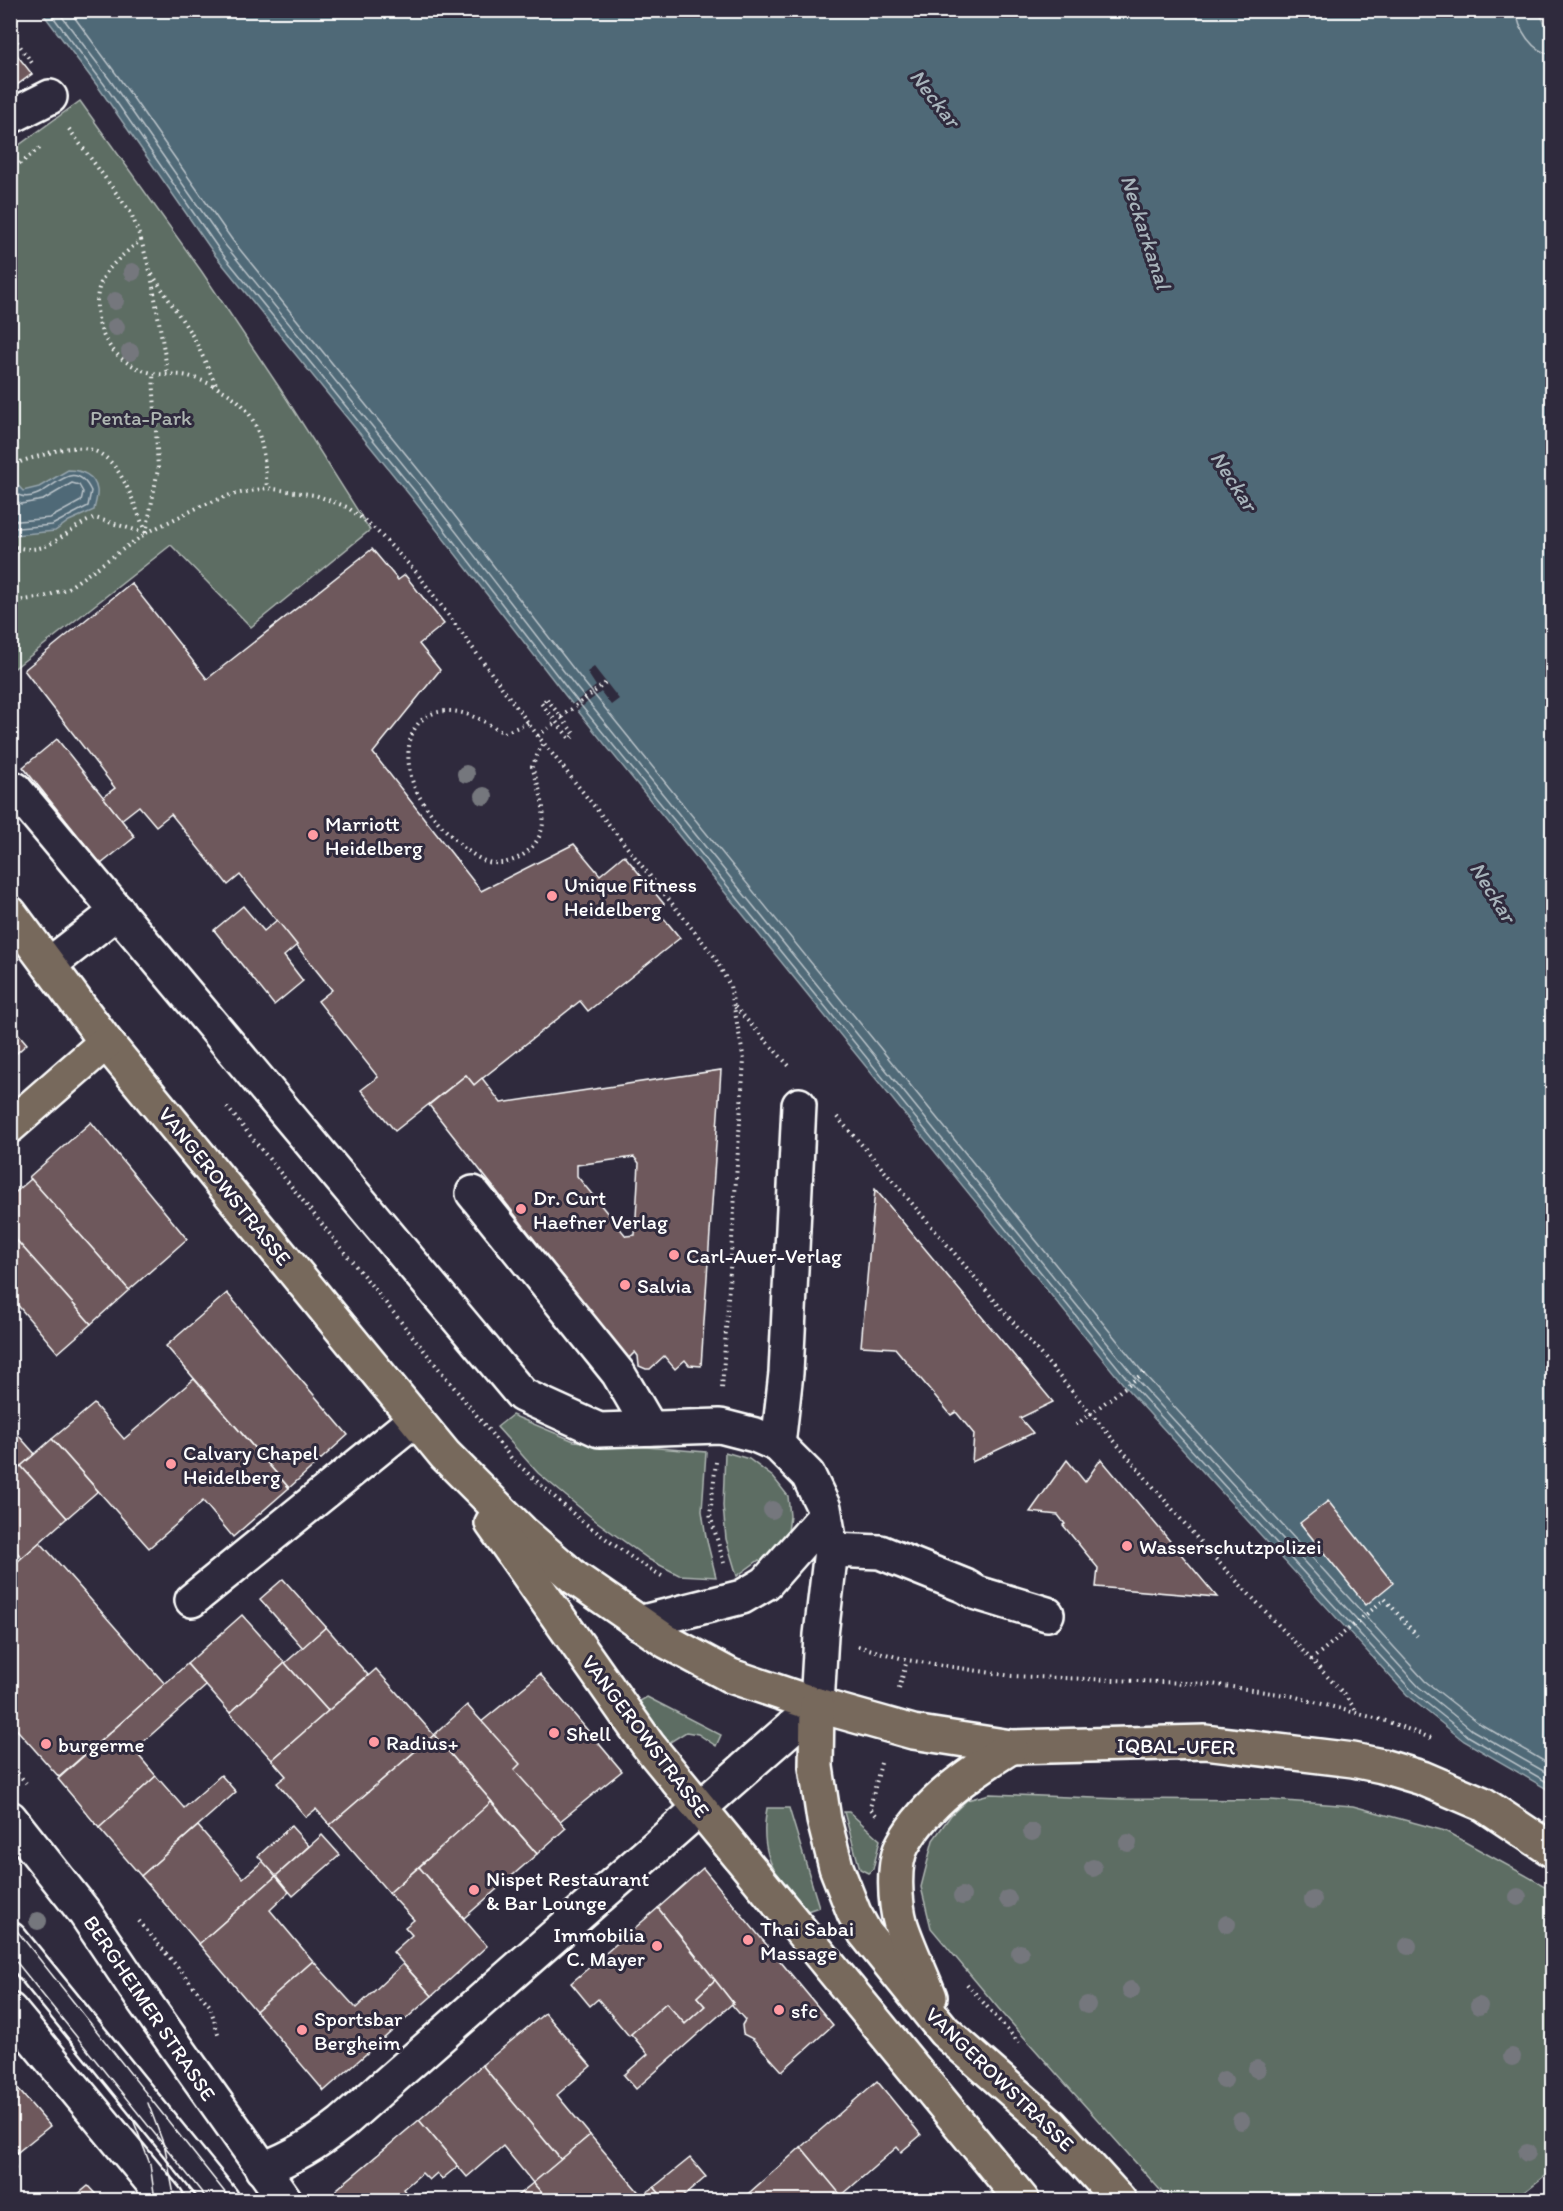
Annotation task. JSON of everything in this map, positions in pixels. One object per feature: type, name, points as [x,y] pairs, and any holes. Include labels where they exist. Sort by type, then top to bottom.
[{"type":"main road","name":"VANGEROWSTRASSE","points":[[10,913],[106,1042],[414,1420],[445,1455],[522,1532],[575,1578],[666,1641],[731,1676],[817,1706],[816,1767],[824,1820],[836,1867],[854,1913],[865,1933],[944,2031],[1051,2125],[1119,2200]]},
{"type":"main road","points":[[10,1125],[106,1042]]},
{"type":"main road","name":"VANGEROWSTRASSE","points":[[445,1455],[648,1745],[1022,2200]]},
{"type":"main road","name":"IQBAL-UFER","points":[[817,1706],[913,1732],[1011,1747],[1205,1742],[1353,1760],[1422,1778],[1483,1804],[1552,1850]]},
{"type":"main road","points":[[944,2031],[901,1923],[896,1890],[896,1866],[902,1845],[942,1796],[975,1770],[1011,1747]]},
{"type":"street","points":[[10,117],[50,97]]},
{"type":"street","points":[[15,789],[522,1395],[599,1430],[720,1426],[754,1435],[778,1445],[808,1475],[824,1508],[831,1550],[821,1635],[817,1706],[342,2123],[314,2145],[262,2169]]},
{"type":"street","points":[[49,965],[118,911]]},
{"type":"street","points":[[778,1445],[809,1096]]},
{"type":"street","points":[[473,1193],[618,1374],[650,1428]]},
{"type":"street","points":[[192,1600],[414,1420]]},
{"type":"street","points":[[639,1623],[742,1596],[766,1582],[825,1516]]},
{"type":"street","points":[[831,1550],[880,1552],[977,1593],[1047,1614]]},
{"type":"street","name":"BERGHEIMER STRASSE","points":[[10,1818],[85,1912],[144,2001],[285,2200]]},
{"type":"street","points":[[10,1939],[222,2200]]},
{"type":"street","points":[[10,2010],[167,2200]]},
{"type":"street","points":[[121,2077],[139,2106],[152,2140],[161,2167],[167,2200]]},
{"type":"path","points":[[10,32],[39,72],[66,127],[131,213],[150,271],[168,374]]},
{"type":"path","points":[[141,240],[105,273],[97,291],[100,330],[109,348],[126,363],[153,374],[188,376],[236,399],[259,431],[264,452],[267,488]]},
{"type":"path","points":[[150,271],[194,338],[218,389]]},
{"type":"path","points":[[146,533],[158,469],[153,374]]},
{"type":"path","points":[[10,468],[21,460],[62,448],[78,446],[97,450],[111,461],[121,475],[146,533]]},
{"type":"path","points":[[10,602],[44,597],[68,588],[146,533],[201,506],[230,495],[267,488],[315,495],[347,507],[372,526],[417,573],[538,736],[714,956],[730,986],[744,1060],[720,1426],[710,1515],[726,1569]]},
{"type":"path","points":[[10,545],[22,549],[38,549],[54,543],[95,518],[146,533]]},
{"type":"path","points":[[561,717],[607,682]]},
{"type":"path","points":[[547,699],[561,717],[575,735],[570,739],[541,703],[547,699]]},
{"type":"path","points":[[528,723],[504,733],[473,716],[451,711],[435,712],[420,721],[410,735],[407,756],[414,787],[434,818],[458,842],[485,861],[501,863],[518,859],[532,847],[541,833],[544,815],[542,795],[532,767],[543,742]]},
{"type":"path","points":[[538,736],[556,722]]},
{"type":"path","points":[[734,1006],[809,1096],[877,1162],[1208,1551],[1344,1694],[1357,1713],[1292,1696],[1212,1684],[1012,1676],[907,1660],[870,1808],[902,1845]]},
{"type":"path","points":[[1076,1425],[1146,1371]]},
{"type":"path","points":[[1311,1660],[1385,1599],[1417,1636]]},
{"type":"path","points":[[960,1976],[1024,2048]]},
{"type":"path","points":[[1540,2200],[1552,2190]]},
{"type":"green space","name":"Penta-Park","points":[[80,101],[202,272],[281,390],[370,530],[251,627],[171,545],[11,671],[11,151]]},
{"type":"green space","points":[[512,1415],[574,1441],[706,1452],[702,1511],[716,1577],[679,1575],[650,1560],[596,1521],[538,1473],[497,1427]]},
{"type":"green space","points":[[725,1452],[749,1459],[773,1477],[788,1496],[790,1516],[787,1539],[765,1564],[759,1560],[737,1576],[726,1539],[723,1506]]},
{"type":"green space","points":[[647,1697],[721,1735],[716,1746],[698,1734],[686,1732],[667,1744],[639,1706],[640,1701]]},
{"type":"green space","points":[[990,1794],[1122,1799],[1271,1800],[1353,1806],[1445,1831],[1545,1886],[1552,1892],[1552,2170],[1514,2200],[1169,2200],[998,2008],[931,1928],[921,1887],[933,1840],[951,1815],[967,1800]]},
{"type":"green space","points":[[767,1808],[789,1808],[819,1907],[804,1912],[772,1865],[765,1840]]},
{"type":"green space","points":[[844,1812],[849,1812],[880,1840],[873,1869],[868,1873],[860,1869]]},
{"type":"water","points":[[41,11],[1538,11],[1552,35],[1552,1792],[1464,1741],[1409,1697],[1128,1390],[565,695],[412,498],[215,255],[99,88]]},
{"type":"water","points":[[68,470],[82,472],[96,485],[97,497],[94,510],[69,521],[55,531],[14,535],[11,531],[11,478],[23,491],[39,487]]},
{"type":"pier","points":[[594,667],[619,699],[611,705],[601,692],[575,712],[570,706],[596,686],[587,672]]},
{"type":"building","points":[[13,50],[32,74],[10,90],[10,52]]},
{"type":"building","name":"Marriott Heidelberg","points":[[372,549],[398,580],[405,575],[444,624],[419,644],[440,670],[373,753],[481,891],[574,844],[600,875],[624,855],[664,904],[657,910],[680,938],[588,1011],[580,1001],[474,1085],[466,1075],[395,1131],[361,1090],[378,1077],[318,1001],[332,990],[240,875],[228,885],[171,814],[156,826],[139,806],[121,820],[103,797],[115,788],[24,670],[131,583],[207,679]]},
{"type":"building","points":[[57,739],[135,837],[101,864],[23,767]]},
{"type":"building","points":[[243,906],[264,931],[277,920],[297,945],[284,956],[303,981],[274,1005],[214,930]]},
{"type":"building","points":[[10,1024],[27,1044],[10,1059]]},
{"type":"building","points":[[721,1070],[701,1366],[689,1365],[685,1360],[675,1369],[664,1356],[650,1369],[646,1369],[639,1366],[635,1352],[628,1359],[429,1105],[466,1075],[474,1085],[482,1078],[501,1103]],"holes":[[[634,1157],[639,1163],[635,1235],[626,1236],[577,1176],[577,1165]]]},
{"type":"building","points":[[91,1122],[187,1239],[129,1290],[29,1177]]},
{"type":"building","points":[[31,1179],[129,1290],[91,1324],[10,1233],[10,1197]]},
{"type":"building","points":[[875,1189],[1053,1402],[1020,1418],[1033,1433],[972,1462],[974,1434],[956,1412],[951,1415],[895,1348],[861,1346]]},
{"type":"building","points":[[10,1233],[91,1324],[58,1353],[16,1303],[10,1308]]},
{"type":"building","points":[[227,1293],[348,1435],[289,1488],[166,1346]]},
{"type":"building","name":"Calvary Chapel Heidelberg","points":[[194,1379],[289,1488],[233,1537],[203,1501],[149,1548],[52,1439],[94,1404],[124,1439]]},
{"type":"building","points":[[10,1426],[35,1454],[10,1475]]},
{"type":"building","points":[[52,1439],[98,1491],[67,1518],[21,1466]]},
{"type":"building","name":"Wasserschutzpolizei","points":[[1101,1459],[1217,1597],[1096,1587],[1098,1568],[1063,1525],[1065,1524],[1058,1515],[1030,1512],[1067,1460],[1085,1482]]},
{"type":"building","points":[[21,1466],[67,1518],[22,1558],[10,1544],[10,1475]]},
{"type":"building","points":[[1328,1501],[1393,1583],[1366,1605],[1300,1523]]},
{"type":"building","points":[[40,1542],[165,1684],[59,1777],[10,1722],[10,1568]]},
{"type":"building","points":[[283,1579],[326,1627],[303,1648],[260,1599]]},
{"type":"building","points":[[242,1615],[285,1663],[230,1713],[187,1664]]},
{"type":"building","points":[[326,1627],[368,1675],[328,1711],[285,1663]]},
{"type":"building","points":[[285,1663],[328,1711],[272,1760],[230,1713]]},
{"type":"building","points":[[187,1664],[206,1686],[134,1750],[156,1776],[99,1828],[58,1779]]},
{"type":"building","points":[[376,1669],[434,1735],[330,1825],[316,1809],[306,1817],[277,1783],[286,1776],[272,1760]]},
{"type":"building","points":[[540,1674],[622,1771],[554,1826],[475,1727]]},
{"type":"building","points":[[467,1705],[520,1764],[514,1770],[566,1828],[537,1854],[434,1735]]},
{"type":"building","points":[[434,1735],[492,1802],[389,1893],[330,1825]]},
{"type":"building","points":[[221,1775],[236,1792],[141,1876],[99,1828],[156,1776],[184,1808]]},
{"type":"building","points":[[491,1802],[537,1854],[464,1918],[419,1867]]},
{"type":"building","points":[[198,1826],[243,1878],[263,1861],[276,1876],[199,1944],[141,1876]]},
{"type":"building","points":[[291,1826],[309,1846],[276,1876],[258,1856]]},
{"type":"building","points":[[322,1835],[340,1855],[293,1896],[276,1876]]},
{"type":"building","points":[[419,1867],[487,1946],[432,1996],[393,1952],[412,1935],[405,1927],[414,1920],[389,1893]]},
{"type":"building","points":[[703,1868],[833,2025],[782,2071],[753,2039],[743,2034],[742,2025],[745,2020],[658,1908]]},
{"type":"building","points":[[276,1876],[289,1892],[270,1910],[313,1961],[256,2011],[199,1944]]},
{"type":"building","points":[[658,1908],[715,1980],[697,1997],[705,2006],[685,2024],[666,2003],[629,2036],[598,1999],[590,2006],[571,1983]]},
{"type":"building","points":[[313,1961],[356,2008],[403,1964],[432,1996],[324,2091],[256,2011]]},
{"type":"building","points":[[715,1980],[733,2003],[636,2089],[624,2075],[648,2054],[631,2034],[666,2003],[685,2024],[705,2006],[697,1997]]},
{"type":"building","points":[[545,2013],[591,2066],[557,2095],[590,2135],[561,2160],[482,2065]]},
{"type":"building","points":[[482,2065],[561,2160],[533,2183],[503,2146],[467,2177],[419,2120]]},
{"type":"building","points":[[10,2080],[50,2126],[13,2156],[15,2169],[10,2173]]},
{"type":"building","points":[[877,2081],[921,2135],[901,2152],[897,2147],[841,2196],[801,2147]]},
{"type":"building","points":[[419,2120],[458,2166],[442,2179],[437,2173],[429,2180],[422,2173],[403,2189],[409,2197],[405,2200],[336,2200],[337,2189]]},
{"type":"building","points":[[590,2135],[642,2196],[637,2200],[548,2200],[533,2183]]},
{"type":"building","points":[[801,2147],[845,2200],[741,2200]]},
{"type":"building","points":[[690,2158],[706,2177],[679,2200],[665,2200],[654,2187]]},
{"type":"building","points":[[533,2183],[548,2200],[512,2200]]},
{"type":"building","points":[[88,2186],[101,2200],[71,2200]]},
{"type":"building","points":[[654,2187],[665,2200],[637,2200],[642,2196]]},
{"type":"building","points":[[425,2193],[431,2200],[417,2200]]},
{"type":"tram line","points":[[10,1922],[231,2200]]},
{"type":"tram line","points":[[10,1954],[208,2200]]},
{"type":"tram line","points":[[148,2103],[165,2148],[175,2200]]},
{"type":"tram line","points":[[131,2114],[150,2164],[155,2200]]},
{"type":"place","name":"Marriott Heidelberg","points":[[313,835]]},
{"type":"place","name":"Unique Fitness Heidelberg","points":[[552,896]]},
{"type":"place","name":"Dr. Curt Haefner Verlag","points":[[521,1209]]},
{"type":"place","name":"Carl-Auer-Verlag","points":[[674,1255]]},
{"type":"place","name":"Salvia","points":[[625,1285]]},
{"type":"place","name":"Calvary Chapel Heidelberg","points":[[171,1464]]},
{"type":"place","name":"Wasserschutzpolizei","points":[[1127,1546]]},
{"type":"place","name":"Shell","points":[[554,1733]]},
{"type":"place","name":"Radius+","points":[[374,1742]]},
{"type":"place","name":"burgerme","points":[[46,1744]]},
{"type":"place","name":"Nispet Restaurant & Bar Lounge","points":[[474,1890]]},
{"type":"place","name":"Thai Sabai Massage","points":[[748,1940]]},
{"type":"place","name":"Immobilia C. Mayer","points":[[657,1946]]},
{"type":"place","name":"sfc","points":[[779,2010]]},
{"type":"place","name":"Sportsbar Bergheim","points":[[302,2030]]},
{"type":"water label","name":"Neckar","points":[[935,98]]},
{"type":"water label","name":"Neckarkanal","points":[[1146,232]]},
{"type":"water label","name":"Neckar","points":[[1234,481]]},
{"type":"water label","name":"Neckar","points":[[1493,892]]}]
